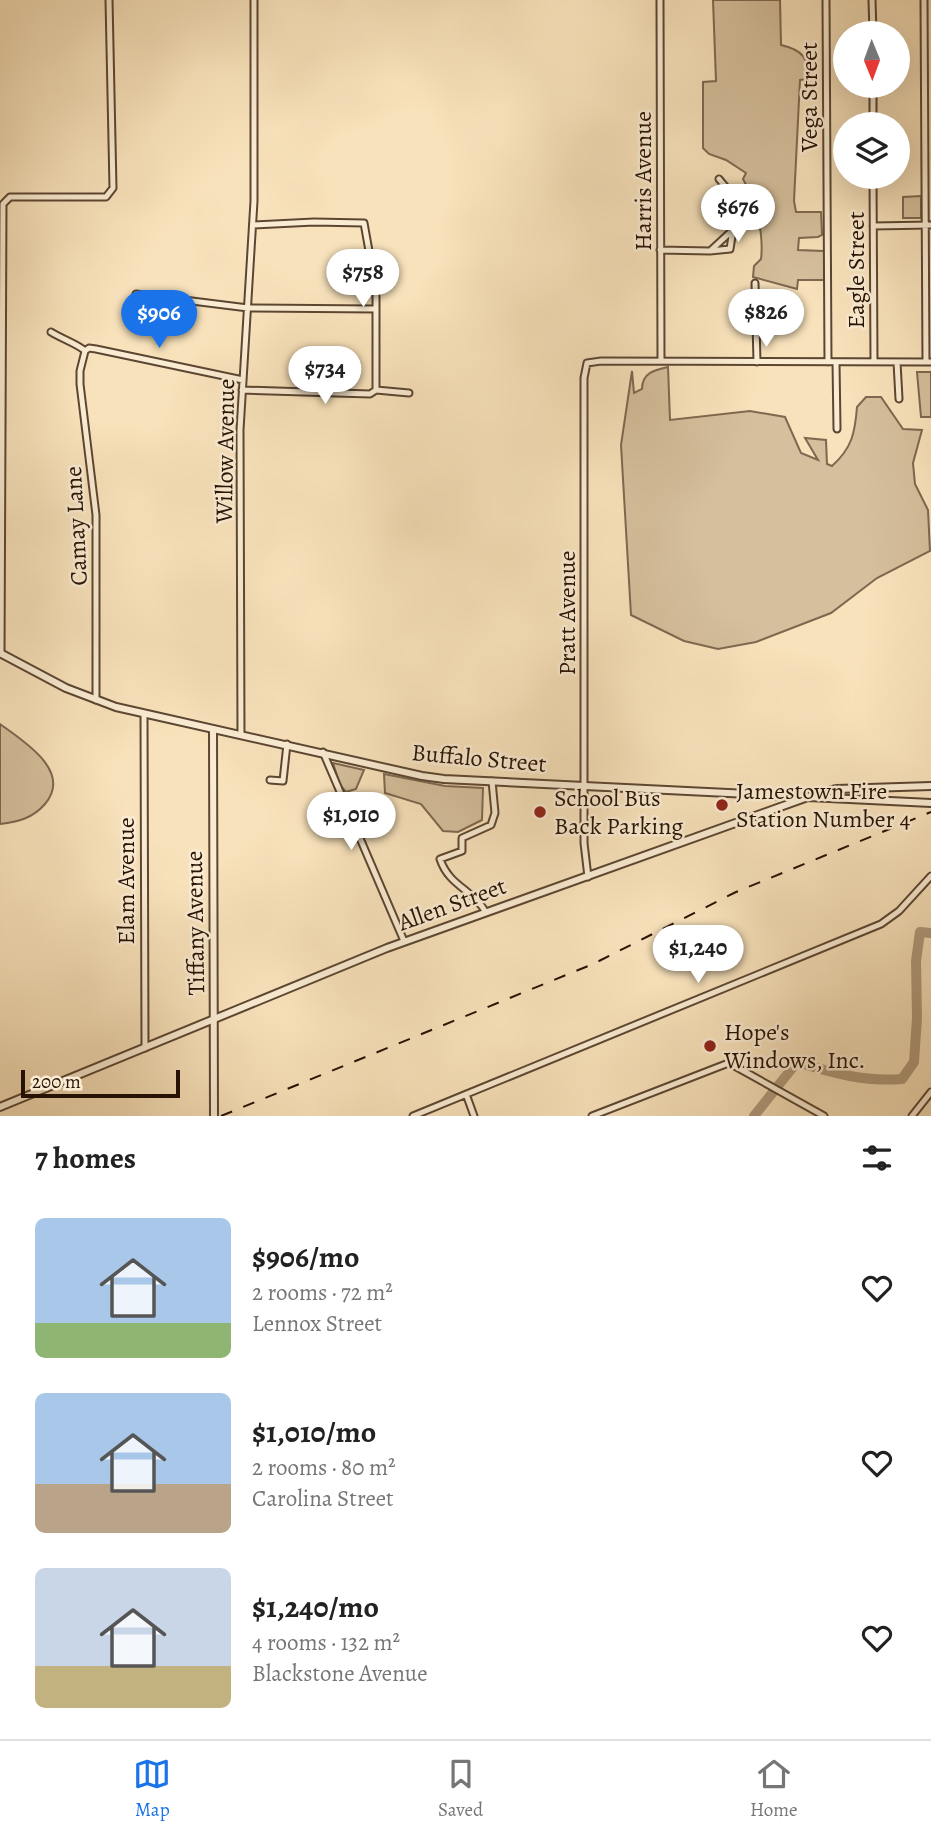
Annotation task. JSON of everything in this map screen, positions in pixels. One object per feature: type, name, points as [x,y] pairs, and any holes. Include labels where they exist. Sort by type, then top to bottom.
[{"type":"street","points":[[0,653],[2,211],[5,201],[10,197],[109,196],[113,188],[109,0]]},
{"type":"street","name":"Willow Avenue","points":[[241,734],[242,390],[253,225],[254,0]]},
{"type":"street","name":"Harris Avenue","points":[[660,0],[660,361]]},
{"type":"street","name":"Vega Street","points":[[826,0],[828,362]]},
{"type":"street","points":[[873,0],[873,21]]},
{"type":"street","points":[[660,361],[928,362],[924,0]]},
{"type":"street","points":[[710,251],[737,224],[737,204],[731,191],[719,179]]},
{"type":"street","name":"Eagle Street","points":[[873,189],[874,362]]},
{"type":"street","points":[[253,225],[361,222],[366,228],[376,309],[376,390]]},
{"type":"street","points":[[873,226],[928,225]]},
{"type":"street","points":[[660,250],[730,249],[733,230]]},
{"type":"street","points":[[755,283],[757,362]]},
{"type":"street","points":[[136,294],[248,308],[376,309]]},
{"type":"street","points":[[51,332],[85,351],[89,348],[96,349],[243,380]]},
{"type":"street","name":"Camay Lane","points":[[85,351],[80,384],[96,515],[96,700]]},
{"type":"street","name":"Pratt Avenue","points":[[587,877],[584,786],[584,376],[587,363],[660,361]]},
{"type":"street","points":[[836,362],[837,429]]},
{"type":"street","points":[[898,362],[899,399]]},
{"type":"street","points":[[242,390],[370,394],[376,390],[409,393]]},
{"type":"street","name":"Buffalo Street","points":[[0,653],[66,688],[144,714],[422,776],[931,803]]},
{"type":"street","name":"Elam Avenue","points":[[144,714],[145,1048]]},
{"type":"street","name":"Tiffany Avenue","points":[[213,729],[214,1116]]},
{"type":"street","points":[[270,780],[283,780],[287,744]]},
{"type":"street","points":[[323,752],[404,941]]},
{"type":"street","points":[[485,911],[476,899],[452,882],[440,859],[462,851],[462,838],[491,825],[495,813],[492,781]]},
{"type":"street","name":"Allen Street","points":[[0,1107],[404,941],[807,797],[842,789],[931,786]]},
{"type":"street","points":[[842,789],[840,796],[843,799]]},
{"type":"street","points":[[413,1116],[881,924],[899,911],[931,876]]},
{"type":"street","points":[[592,1116],[726,1064],[733,1065],[824,1116]]},
{"type":"street","points":[[912,1116],[931,1092]]},
{"type":"street","points":[[466,1094],[474,1116]]},
{"type":"shaded area","points":[[713,0],[780,0],[781,45],[795,49],[806,60],[810,79],[800,80],[794,201],[796,212],[821,212],[822,235],[799,238],[798,250],[824,251],[824,280],[798,280],[797,289],[753,277],[754,266],[761,259],[761,239],[752,198],[743,179],[746,173],[726,160],[709,154],[703,148],[703,82],[716,81]]},
{"type":"shaded area","points":[[921,196],[921,218],[903,218],[903,197]]},
{"type":"shaded area","points":[[668,367],[670,420],[750,411],[785,417],[801,453],[818,460],[805,438],[826,440],[827,464],[832,466],[851,440],[857,407],[866,397],[881,397],[903,429],[922,430],[913,463],[915,484],[928,510],[930,551],[877,578],[831,613],[756,642],[718,649],[684,641],[631,615],[621,445],[632,371],[634,393],[642,389],[644,379],[650,373]]},
{"type":"shaded area","points":[[917,372],[931,372],[931,417],[921,417]]},
{"type":"shaded area","points":[[0,724],[42,758],[53,780],[52,792],[40,809],[25,818],[0,824]]},
{"type":"shaded area","points":[[333,763],[364,770],[356,789],[346,792],[340,785]]},
{"type":"shaded area","points":[[384,774],[445,786],[483,788],[482,820],[458,832],[443,831],[421,804],[385,793]]},
{"type":"waterway","points":[[754,1116],[797,1062],[849,1076],[902,1079],[914,1062],[917,1018],[916,961],[920,932],[931,933]]},
{"type":"railway","points":[[221,1116],[593,964],[736,892],[931,812]]},
{"type":"place","name":"Jamestown Fire Station Number 4","points":[[722,805]]},
{"type":"place","name":"School Bus Back Parking","points":[[540,812]]},
{"type":"place","name":"Hope's Windows, Inc.","points":[[710,1046]]}]
